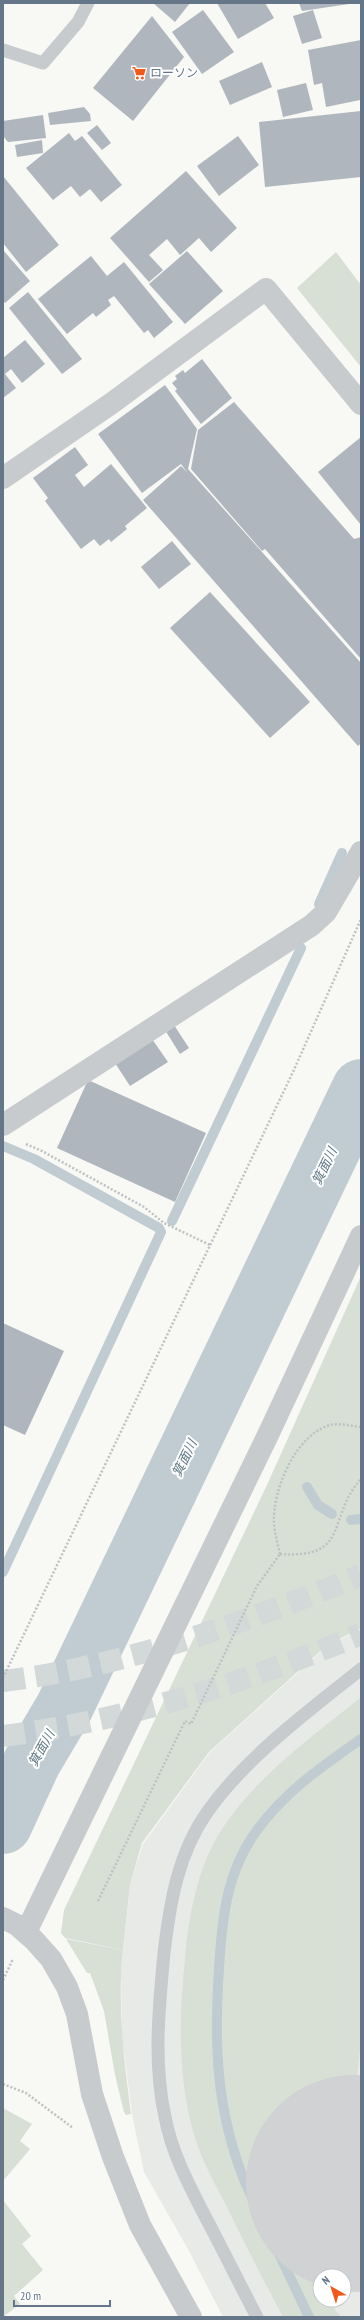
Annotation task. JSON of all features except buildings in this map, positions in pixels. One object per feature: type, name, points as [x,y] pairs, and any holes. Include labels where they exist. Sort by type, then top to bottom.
[{"type":"street","points":[[3,478],[112,403],[266,289],[361,404]]},
{"type":"street","points":[[3,1125],[312,925],[326,912],[361,852]]},
{"type":"street","points":[[191,2317],[140,2225],[113,2157],[92,2094],[73,2000],[51,1959],[15,1925],[267,1437],[361,1236]]},
{"type":"lane","points":[[3,50],[43,63],[78,22],[88,3]]},
{"type":"lane","points":[[257,2317],[176,2156],[165,2117],[158,2062],[159,2006],[166,1936],[175,1884],[181,1863],[192,1835],[208,1810],[238,1775],[294,1724],[361,1668]]},
{"type":"path","points":[[3,1678],[293,1072],[361,919]]},
{"type":"path","points":[[23,1143],[42,1151],[144,1207],[164,1223],[210,1245]]},
{"type":"path","points":[[98,1901],[185,1721],[191,1724],[257,1586],[280,1554],[274,1523],[276,1502],[282,1481],[292,1460],[313,1435],[331,1425],[361,1427]]},
{"type":"path","points":[[280,1554],[304,1555],[314,1553],[323,1548],[334,1533],[352,1490],[361,1480]]},
{"type":"path","points":[[3,2084],[26,2093],[75,2130]]},
{"type":"shaded area","points":[[336,252],[361,285],[361,367],[297,288]]},
{"type":"shaded area","points":[[361,1276],[361,1628],[326,1646],[209,1752],[142,1843],[130,1885],[123,1950],[65,1938],[61,1933],[64,1910],[266,1487]]},
{"type":"shaded area","points":[[361,1629],[361,2317],[223,2317],[189,2251],[144,2172],[132,2114],[122,2036],[121,1973],[130,1885],[143,1844],[210,1752],[326,1647]]},
{"type":"shaded area","points":[[361,1697],[361,2039],[339,2268],[312,2268],[312,2308],[335,2308],[335,2310],[341,2317],[283,2317],[214,2183],[198,2147],[189,2116],[182,2071],[181,2026],[183,1981],[192,1906],[201,1873],[215,1841],[238,1807],[253,1789],[306,1741]]},
{"type":"shaded area","points":[[66,1939],[123,1950],[121,1971],[121,2012],[131,2114],[126,2115],[124,2112],[115,2075],[104,2011],[90,1973],[87,1973]]},
{"type":"shaded area","points":[[3,2108],[32,2124],[20,2141],[30,2149],[3,2181]]},
{"type":"shaded area","points":[[3,2200],[31,2236],[22,2244],[43,2270],[14,2296],[20,2304],[3,2317]]},
{"type":"waterway","points":[[319,904],[342,853]]},
{"type":"waterway","points":[[172,1221],[301,948]]},
{"type":"waterway","name":"箕面川","points":[[3,1825],[32,1762],[64,1708],[361,1088]]},
{"type":"waterway","points":[[3,1146],[34,1159],[159,1228],[161,1232],[3,1572]]},
{"type":"waterway","points":[[307,1487],[318,1505],[332,1514]]},
{"type":"waterway","points":[[351,1520],[361,1519]]},
{"type":"waterway","points":[[309,2317],[244,2180],[228,2127],[222,2101],[217,2049],[217,1996],[220,1950],[224,1915],[232,1881],[245,1849],[255,1833],[290,1793],[317,1770],[361,1739]]},
{"type":"runway","points":[[354,2183],[361,2184]]},
{"type":"tunnel","points":[[3,1681],[94,1665],[185,1640],[275,1609],[361,1575]]},
{"type":"tunnel","points":[[3,1736],[49,1729],[140,1710],[274,1668],[361,1634]]},
{"type":"place","name":"ローソン","points":[[139,73]]}]
